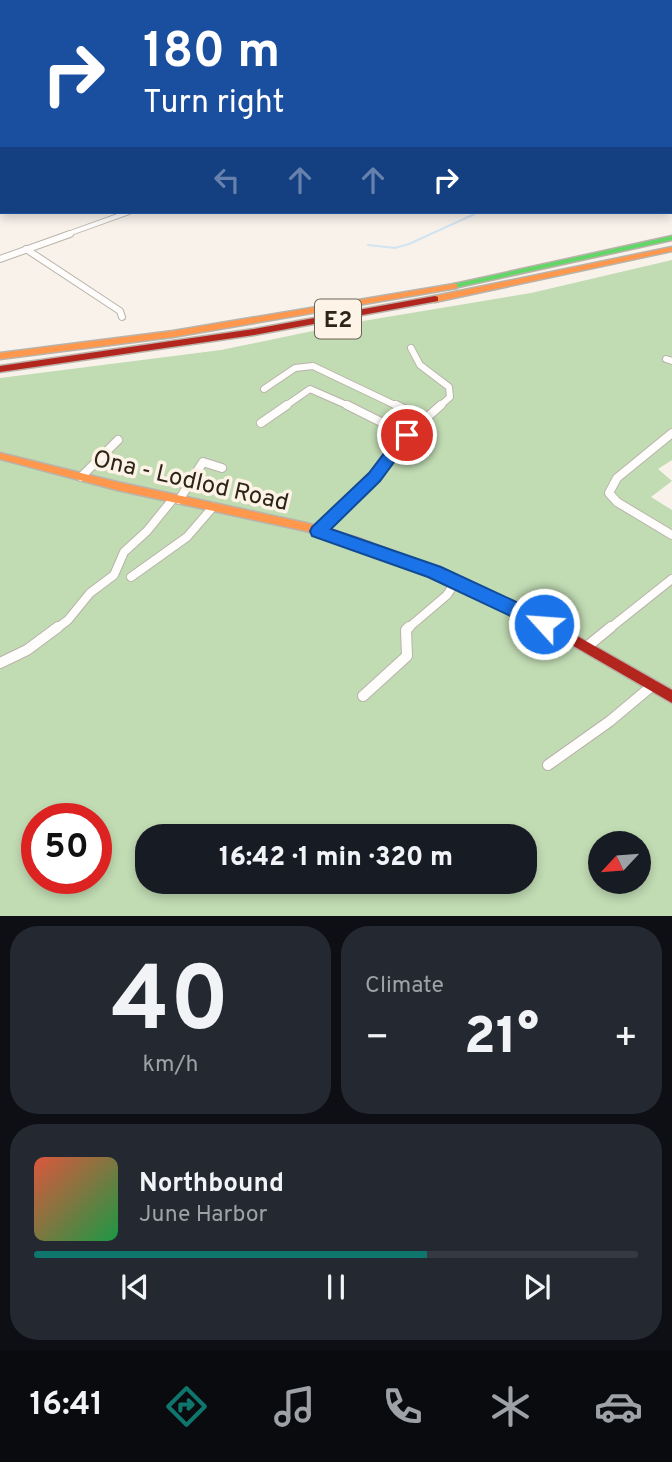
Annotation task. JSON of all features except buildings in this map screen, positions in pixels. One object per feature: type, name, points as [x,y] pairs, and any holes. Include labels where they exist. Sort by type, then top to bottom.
[{"type":"main road","name":"E2","points":[[0,356],[173,334],[402,297],[672,238]]},
{"type":"main road","name":"E2","points":[[0,369],[177,345],[412,307],[672,249]]},
{"type":"main road","name":"Ona - Lodlod Road","points":[[0,456],[318,531],[387,553],[456,581],[589,645],[672,696]]},
{"type":"street","points":[[0,259],[123,214]]},
{"type":"street","points":[[26,249],[120,310],[122,317]]},
{"type":"street","points":[[318,531],[375,477],[407,435],[450,397],[451,392],[420,365],[411,348]]},
{"type":"street","points":[[264,388],[295,368],[313,366],[425,419]]},
{"type":"street","points":[[261,423],[310,389],[407,435]]},
{"type":"street","points":[[672,433],[617,478],[609,493],[617,502],[672,535]]},
{"type":"street","points":[[81,477],[118,440]]},
{"type":"street","points":[[0,663],[27,650],[68,620],[90,593],[114,575],[124,552],[176,499],[203,462],[222,468]]},
{"type":"street","points":[[131,577],[187,537],[214,508]]},
{"type":"street","points":[[589,645],[672,579]]},
{"type":"street","points":[[363,696],[405,658],[408,653],[404,637],[406,630],[447,595],[456,581]]},
{"type":"street","points":[[548,765],[610,721],[653,685]]},
{"type":"green space","points":[[672,260],[672,460],[658,469],[672,481],[651,497],[672,510],[672,916],[0,916],[0,378],[221,350],[351,323],[531,293]]},
{"type":"waterway","points":[[368,245],[395,248],[409,244],[475,214]]},
{"type":"traffic: fast","points":[[454,286],[672,238]]},
{"type":"traffic: slow","points":[[435,299],[672,249]]},
{"type":"traffic: slow","points":[[0,356],[173,334],[454,286]]},
{"type":"traffic: slow","points":[[0,456],[117,486],[306,527],[354,541],[449,577],[563,633]]},
{"type":"traffic: jam","points":[[0,369],[254,332],[435,299]]},
{"type":"traffic: jam","points":[[563,633],[672,697]]},
{"type":"route","points":[[407,435],[375,477],[318,531],[387,553],[456,581],[544,624]]}]
